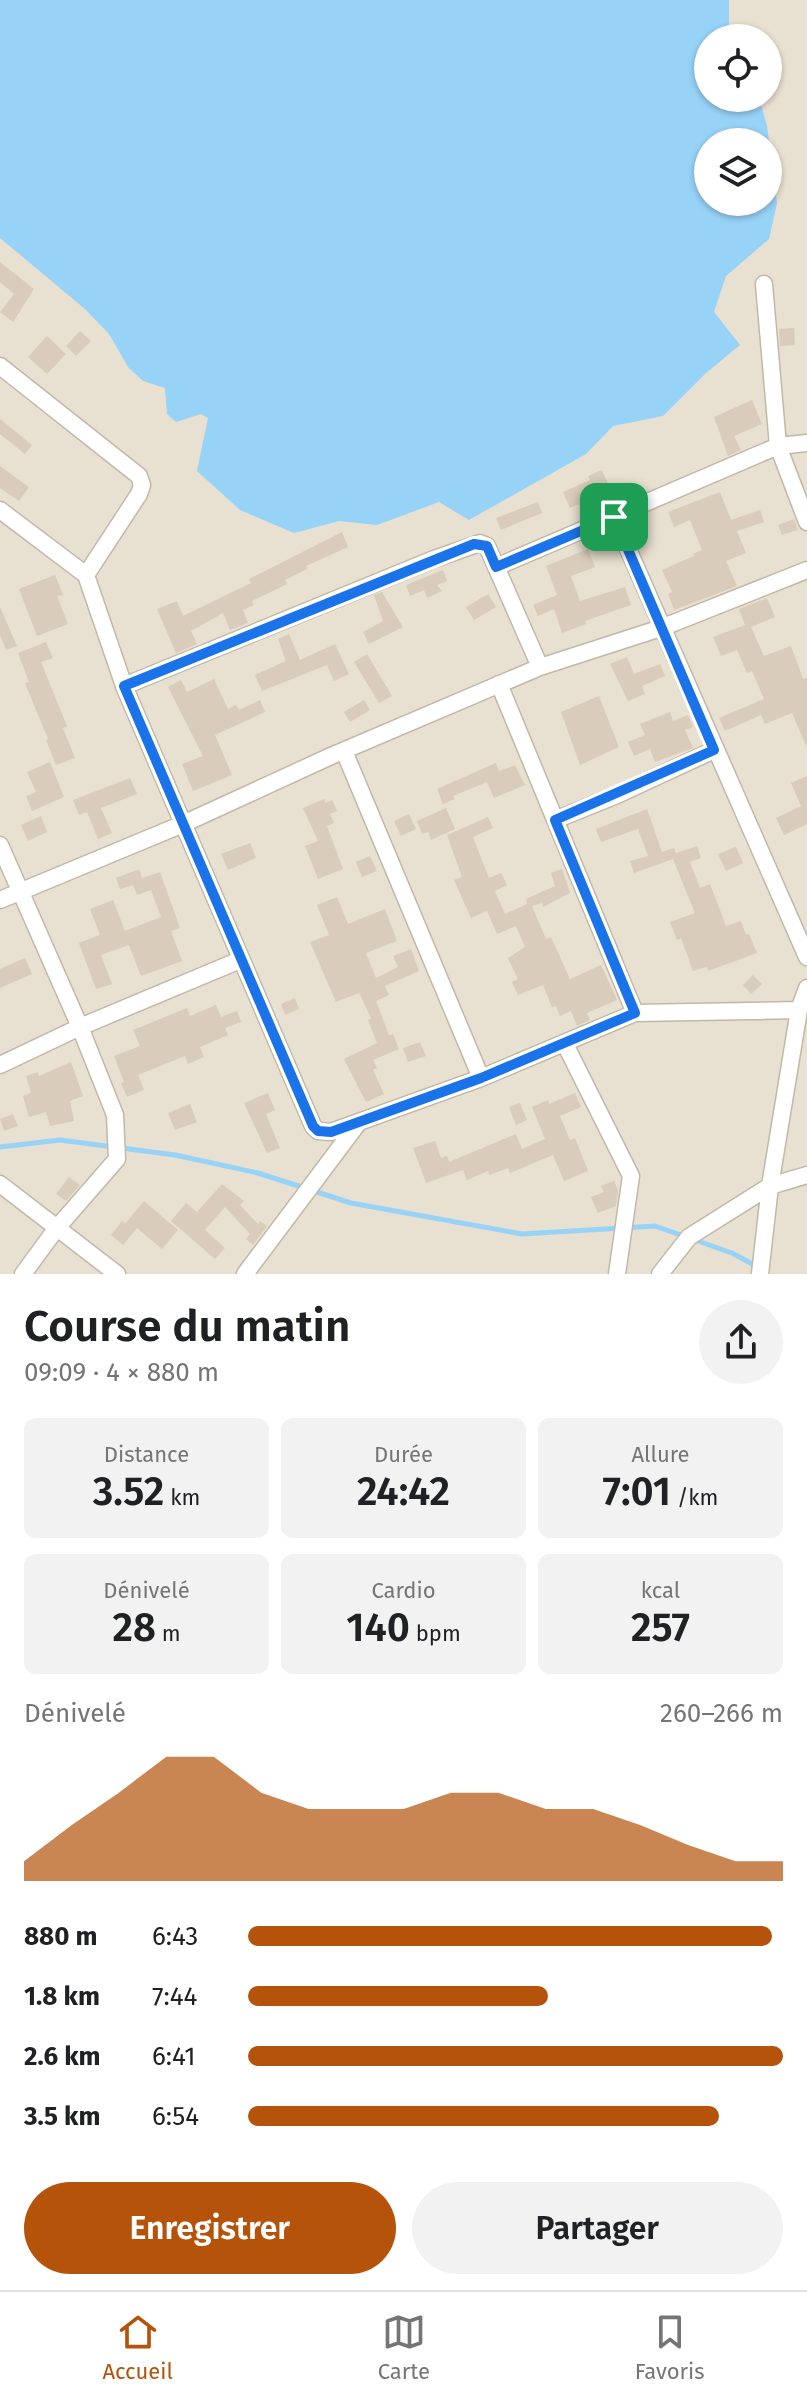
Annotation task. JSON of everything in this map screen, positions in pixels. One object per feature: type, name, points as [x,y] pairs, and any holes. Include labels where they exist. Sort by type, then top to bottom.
[{"type":"street","points":[[764,284],[778,446],[807,522]]},
{"type":"street","points":[[0,366],[139,476],[142,485],[139,494],[86,575]]},
{"type":"street","points":[[496,567],[778,446],[807,443]]},
{"type":"street","points":[[0,510],[86,575],[124,686],[240,960],[313,1126],[324,1133],[481,1078],[635,1013],[799,1010]]},
{"type":"street","points":[[614,517],[807,957]]},
{"type":"street","points":[[124,686],[474,544],[487,546],[540,667]]},
{"type":"street","points":[[0,900],[183,824],[540,667],[661,628],[807,570]]},
{"type":"street","points":[[499,684],[635,1013]]},
{"type":"street","points":[[555,820],[714,750]]},
{"type":"street","points":[[344,751],[481,1078]]},
{"type":"street","points":[[0,845],[115,1115],[117,1159],[56,1229],[23,1274]]},
{"type":"street","points":[[0,1065],[80,1027],[240,960]]},
{"type":"street","points":[[760,1274],[770,1186],[799,1010],[807,988]]},
{"type":"street","points":[[565,1044],[631,1176],[617,1274]]},
{"type":"street","points":[[245,1274],[360,1122]]},
{"type":"street","points":[[660,1274],[689,1237],[770,1186],[807,1175]]},
{"type":"street","points":[[0,1184],[117,1274]]},
{"type":"shaded area","points":[[0,0],[807,0],[807,1274],[0,1274]]},
{"type":"water","points":[[0,0],[729,0],[729,24],[694,24],[694,112],[763,112],[767,128],[694,128],[694,216],[774,216],[769,239],[726,276],[714,312],[740,345],[706,373],[663,416],[613,426],[586,454],[469,520],[439,502],[377,525],[339,521],[294,533],[240,510],[197,471],[208,418],[201,414],[176,422],[167,414],[165,388],[143,381],[128,367],[109,334],[85,309],[0,238]]},
{"type":"building","points":[[0,262],[34,289],[13,322],[0,312],[14,294],[0,282]]},
{"type":"building","points":[[794,328],[795,345],[780,346],[779,329]]},
{"type":"building","points":[[80,331],[91,341],[76,356],[66,346]]},
{"type":"building","points":[[47,336],[66,354],[47,374],[28,357]]},
{"type":"building","points":[[752,400],[762,424],[734,436],[741,450],[728,456],[714,417]]},
{"type":"building","points":[[0,419],[32,445],[25,454],[0,434]]},
{"type":"building","points":[[0,466],[29,487],[19,501],[0,488]]},
{"type":"building","points":[[602,470],[609,486],[606,488],[611,506],[586,517],[579,504],[570,508],[563,492],[590,480],[588,476]]},
{"type":"building","points":[[720,492],[731,520],[760,510],[764,522],[737,531],[746,553],[726,561],[737,586],[674,610],[668,594],[672,592],[662,570],[702,550],[690,520],[674,527],[668,512]]},
{"type":"building","points":[[538,502],[542,513],[501,530],[496,518]]},
{"type":"building","points":[[794,519],[798,530],[782,535],[778,525]]},
{"type":"building","points":[[342,532],[348,547],[306,566],[307,569],[285,580],[287,584],[252,601],[254,605],[243,610],[248,623],[230,630],[223,613],[191,631],[197,644],[176,653],[157,609],[177,601],[183,616],[251,583],[249,579]]},
{"type":"building","points":[[588,549],[595,567],[571,576],[580,601],[625,587],[631,605],[585,621],[586,624],[562,633],[554,609],[538,616],[533,605],[557,595],[546,566]]},
{"type":"building","points":[[443,570],[447,581],[437,585],[442,591],[427,598],[424,590],[410,596],[406,585]]},
{"type":"building","points":[[55,575],[63,595],[57,596],[68,624],[37,636],[19,589]]},
{"type":"building","points":[[382,592],[403,627],[369,644],[363,632],[383,621],[374,595]]},
{"type":"building","points":[[488,594],[496,607],[474,620],[466,607]]},
{"type":"building","points":[[767,598],[775,617],[751,627],[764,656],[791,646],[803,679],[807,678],[807,748],[792,713],[765,724],[761,715],[725,731],[719,718],[764,699],[752,671],[747,673],[737,650],[721,656],[713,637],[745,625],[739,609]]},
{"type":"building","points":[[0,607],[17,646],[6,650],[0,635]]},
{"type":"building","points":[[289,634],[300,660],[335,644],[349,674],[334,681],[327,665],[262,691],[255,675],[286,661],[278,639]]},
{"type":"building","points":[[46,642],[53,658],[41,662],[67,726],[63,728],[75,758],[56,765],[25,683],[29,682],[18,653]]},
{"type":"building","points":[[367,654],[392,696],[379,703],[354,662]]},
{"type":"building","points":[[627,657],[634,674],[660,664],[665,676],[642,686],[645,694],[628,701],[610,664]]},
{"type":"building","points":[[214,679],[228,709],[236,705],[239,710],[260,700],[265,712],[215,735],[232,775],[193,791],[182,764],[203,756],[168,687],[181,680],[187,692]]},
{"type":"building","points":[[599,696],[619,747],[580,765],[561,712]]},
{"type":"building","points":[[364,700],[370,710],[350,722],[344,712]]},
{"type":"building","points":[[670,712],[673,721],[688,715],[693,727],[685,730],[693,748],[655,762],[650,749],[634,756],[628,742],[645,735],[640,724]]},
{"type":"building","points":[[50,762],[64,797],[32,811],[26,796],[36,792],[27,772]]},
{"type":"building","points":[[496,763],[499,771],[515,765],[525,785],[494,798],[487,782],[453,796],[455,799],[443,804],[437,789]]},
{"type":"building","points":[[807,776],[807,824],[784,835],[776,818],[801,806],[791,783]]},
{"type":"building","points":[[130,778],[137,794],[101,808],[112,833],[98,839],[87,812],[79,815],[73,800]]},
{"type":"building","points":[[324,799],[326,803],[332,800],[337,811],[330,814],[334,823],[327,826],[343,869],[318,879],[305,846],[318,841],[303,808]]},
{"type":"building","points":[[446,808],[455,829],[431,840],[428,832],[422,834],[417,821]]},
{"type":"building","points":[[647,809],[662,852],[674,848],[676,853],[697,846],[701,858],[690,862],[700,888],[710,884],[726,926],[741,921],[757,953],[708,971],[707,967],[693,971],[681,938],[677,940],[670,922],[695,913],[673,859],[634,873],[630,861],[648,856],[638,829],[601,842],[596,829]]},
{"type":"building","points":[[409,814],[416,829],[401,836],[394,821]]},
{"type":"building","points":[[41,816],[47,832],[28,841],[21,825]]},
{"type":"building","points":[[488,817],[493,828],[473,837],[489,878],[501,873],[507,885],[495,891],[505,914],[527,904],[526,899],[555,886],[551,873],[562,869],[570,893],[543,907],[542,903],[532,906],[546,939],[551,937],[570,979],[601,965],[617,1000],[587,1013],[590,1020],[577,1026],[571,1011],[560,1016],[556,1006],[552,1007],[543,985],[518,995],[512,982],[518,979],[508,958],[525,947],[516,926],[497,934],[487,911],[471,918],[454,880],[462,877],[447,835]]},
{"type":"building","points":[[250,843],[256,858],[228,870],[221,854]]},
{"type":"building","points":[[736,847],[743,863],[726,871],[718,854]]},
{"type":"building","points":[[370,856],[377,871],[362,877],[356,862]]},
{"type":"building","points":[[139,869],[142,878],[160,872],[180,928],[171,931],[182,961],[141,976],[129,945],[101,955],[112,984],[96,989],[79,943],[100,935],[90,909],[113,900],[125,931],[161,917],[151,890],[137,895],[133,885],[120,889],[116,878]]},
{"type":"building","points":[[337,897],[348,924],[385,909],[397,941],[366,953],[376,978],[398,967],[393,956],[411,949],[419,971],[385,986],[389,995],[376,1001],[389,1035],[393,1034],[399,1049],[373,1060],[377,1068],[373,1070],[384,1094],[366,1102],[344,1059],[377,1043],[368,1020],[371,1018],[359,993],[336,1002],[310,942],[329,935],[317,905]]},
{"type":"building","points":[[25,958],[32,974],[0,988],[0,969]]},
{"type":"building","points":[[753,975],[762,984],[751,994],[743,985]]},
{"type":"building","points":[[295,998],[299,1009],[285,1015],[281,1004]]},
{"type":"building","points":[[216,1005],[221,1017],[237,1011],[241,1022],[225,1028],[228,1035],[200,1047],[204,1057],[188,1064],[185,1056],[138,1075],[144,1090],[127,1097],[114,1056],[140,1046],[133,1030],[187,1008],[190,1016]]},
{"type":"building","points":[[420,1042],[426,1056],[408,1062],[403,1048]]},
{"type":"building","points":[[71,1062],[83,1096],[70,1101],[74,1121],[50,1126],[46,1112],[29,1117],[23,1096],[31,1093],[26,1076],[38,1072],[39,1076]]},
{"type":"building","points":[[268,1093],[275,1110],[266,1114],[280,1148],[267,1153],[244,1103]]},
{"type":"building","points":[[575,1093],[581,1107],[560,1116],[570,1140],[575,1138],[588,1171],[564,1181],[553,1155],[510,1173],[508,1168],[489,1175],[488,1171],[467,1180],[463,1170],[426,1183],[413,1148],[435,1141],[441,1158],[447,1156],[449,1162],[516,1134],[522,1149],[545,1139],[532,1107],[548,1100],[549,1104]]},
{"type":"building","points":[[520,1103],[527,1120],[516,1125],[509,1107]]},
{"type":"building","points":[[190,1104],[197,1122],[175,1130],[168,1113]]},
{"type":"building","points":[[13,1114],[18,1126],[4,1131],[0,1119]]},
{"type":"building","points":[[69,1177],[80,1185],[66,1201],[56,1194]]},
{"type":"building","points":[[614,1181],[618,1190],[616,1206],[598,1213],[591,1197],[604,1192],[601,1186]]},
{"type":"building","points":[[222,1184],[244,1201],[240,1205],[258,1224],[260,1221],[267,1226],[253,1245],[246,1239],[250,1234],[225,1207],[205,1230],[225,1248],[215,1259],[171,1221],[186,1203],[197,1212]]},
{"type":"building","points":[[144,1201],[178,1230],[162,1249],[137,1228],[123,1245],[111,1235]]},
{"type":"waterway","points":[[0,1147],[60,1140],[175,1155],[258,1173],[351,1203],[522,1234],[655,1226],[732,1253],[756,1266]]},
{"type":"route","points":[[614,517],[714,750],[555,820],[635,1013],[481,1078],[331,1132],[318,1131],[313,1126],[240,960],[124,686],[474,544],[487,546],[496,567],[614,517]]}]
